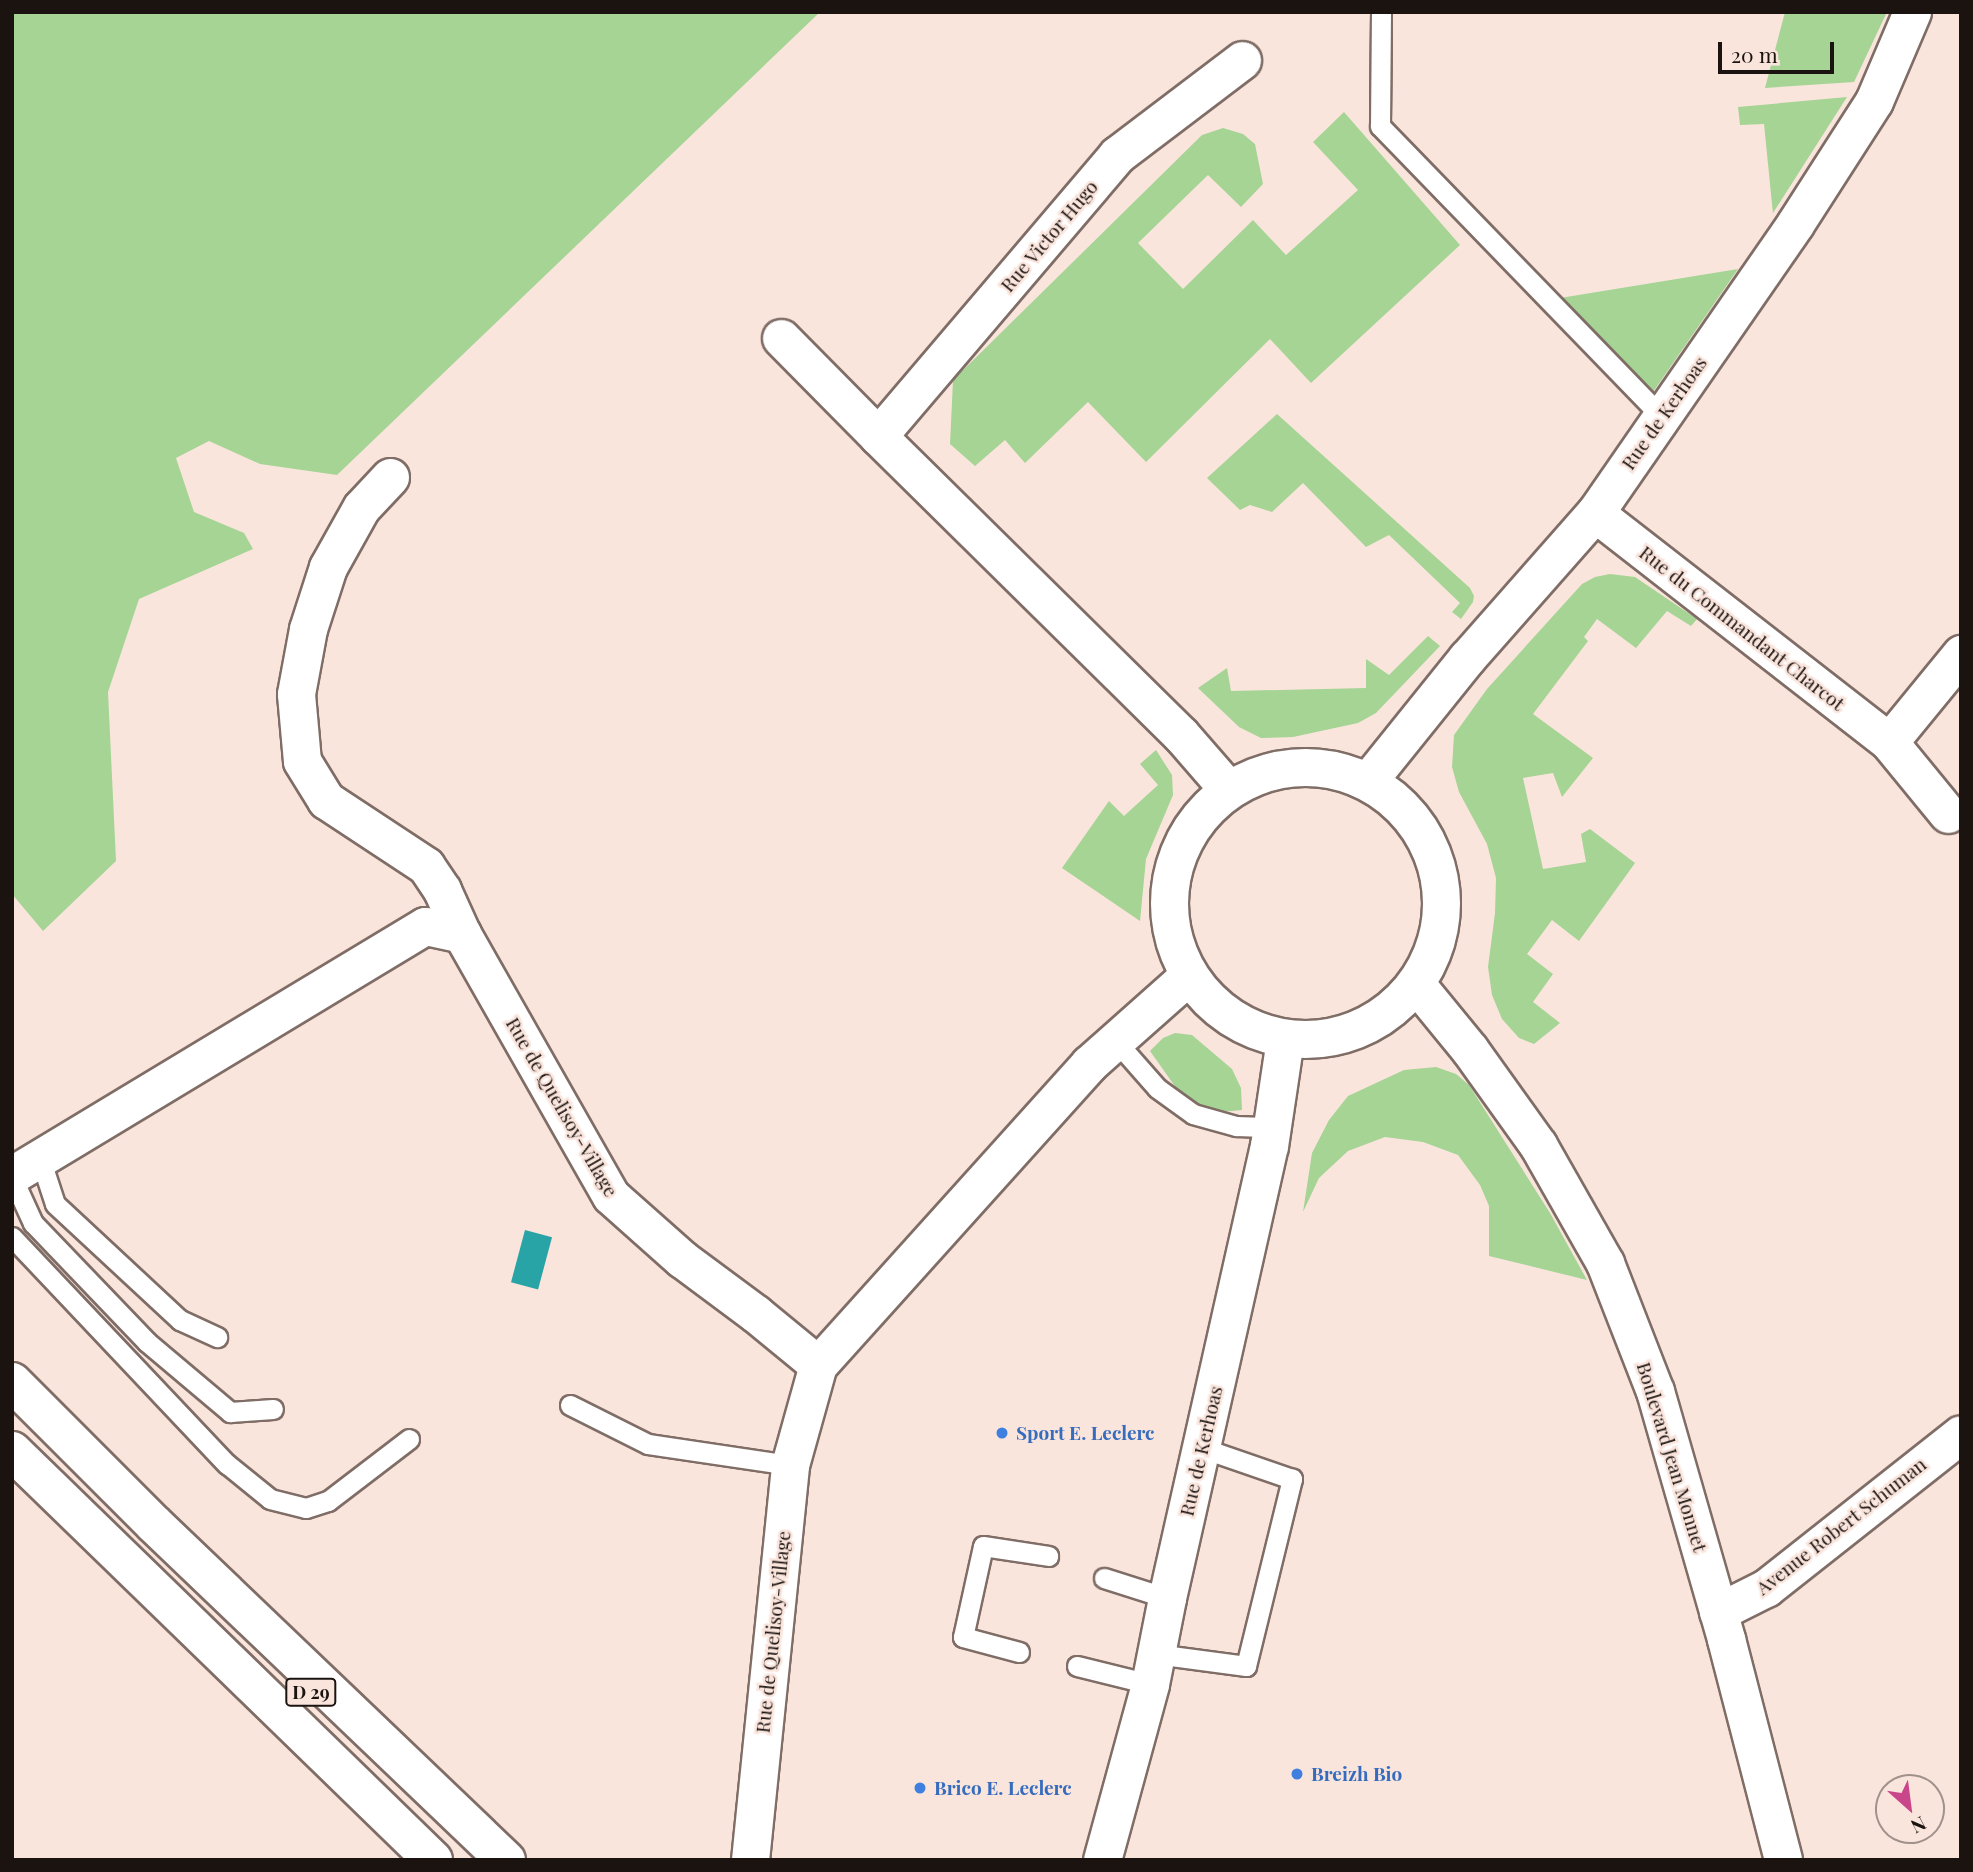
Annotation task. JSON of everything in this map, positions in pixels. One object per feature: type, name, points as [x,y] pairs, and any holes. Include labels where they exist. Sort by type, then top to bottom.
[{"type":"main road","name":"D 29","points":[[12,1382],[154,1524],[469,1860]]},
{"type":"main road","name":"D 29","points":[[12,1451],[433,1860]]},
{"type":"main road","points":[[154,1524],[506,1860]]},
{"type":"main road","points":[[112,1549],[397,1860]]},
{"type":"street","name":"Rue de Kerhoas","points":[[1368,781],[1468,658],[1595,513],[1795,224],[1874,101],[1912,12]]},
{"type":"street","name":"Rue Victor Hugo","points":[[878,436],[1117,155],[1242,60]]},
{"type":"street","points":[[781,338],[1181,736],[1228,789]]},
{"type":"street","name":"Rue de Quelisoy-Village","points":[[390,477],[361,508],[328,567],[307,629],[296,694],[302,761],[326,800],[426,866],[442,890],[462,934],[611,1196],[682,1259],[818,1365]]},
{"type":"street","name":"Rue du Commandant Charcot","points":[[1595,513],[1889,742],[1948,814]]},
{"type":"street","points":[[1889,742],[1961,654]]},
{"type":"street","points":[[1288,767],[1329,768],[1368,781],[1406,809],[1432,849],[1443,895],[1437,942],[1416,984],[1390,1011],[1358,1030],[1322,1039],[1285,1039],[1247,1027],[1214,1006],[1188,976],[1173,940],[1168,902],[1174,864],[1190,829],[1228,789],[1250,778],[1288,767]]},
{"type":"street","points":[[22,1170],[425,926],[462,934]]},
{"type":"street","name":"Rue de Quelisoy-Village","points":[[750,1860],[790,1465],[818,1365],[917,1252],[1115,1039],[1188,976]]},
{"type":"street","name":"Boulevard Jean Monnet","points":[[1416,984],[1471,1050],[1538,1144],[1605,1263],[1655,1391],[1718,1612],[1783,1860]]},
{"type":"street","name":"Rue de Kerhoas","points":[[1102,1860],[1153,1669],[1272,1127],[1285,1039]]},
{"type":"street","name":"Avenue Robert Schuman","points":[[1718,1612],[1766,1588],[1961,1433]]},
{"type":"lane","points":[[1381,12],[1380,126],[1662,416]]},
{"type":"lane","points":[[1115,1039],[1157,1088],[1193,1114],[1236,1126],[1272,1127]]},
{"type":"lane","points":[[22,1170],[180,1320],[217,1337]]},
{"type":"lane","points":[[22,1170],[33,1223],[148,1342],[230,1412],[273,1409]]},
{"type":"lane","points":[[12,1237],[227,1464],[270,1499],[306,1508],[328,1502],[409,1439]]},
{"type":"lane","points":[[570,1405],[648,1444],[790,1465]]},
{"type":"lane","points":[[1077,1666],[1153,1669],[1246,1666],[1292,1479],[1202,1448]]},
{"type":"lane","points":[[1019,1652],[963,1637],[984,1546],[1048,1556]]},
{"type":"lane","points":[[1104,1578],[1167,1598]]},
{"type":"green space","points":[[12,12],[820,12],[337,475],[260,464],[209,441],[176,458],[194,512],[244,533],[253,549],[139,599],[108,692],[116,861],[43,931],[12,894]]},
{"type":"green space","points":[[1785,12],[1887,12],[1854,82],[1765,88]]},
{"type":"green space","points":[[1847,97],[1773,214],[1764,124],[1740,125],[1738,107]]},
{"type":"green space","points":[[1344,112],[1460,245],[1311,383],[1270,339],[1146,462],[1088,402],[1025,463],[1005,440],[975,466],[950,444],[953,380],[1202,135],[1223,128],[1243,134],[1255,144],[1263,184],[1241,207],[1208,175],[1138,243],[1183,289],[1253,220],[1286,255],[1358,190],[1313,142]]},
{"type":"green space","points":[[1738,269],[1653,392],[1560,298]]},
{"type":"green space","points":[[1277,414],[1470,588],[1474,596],[1473,602],[1461,619],[1452,612],[1460,603],[1389,535],[1366,547],[1303,483],[1272,512],[1250,505],[1240,510],[1207,478]]},
{"type":"green space","points":[[1610,574],[1635,577],[1697,619],[1691,626],[1667,611],[1636,648],[1597,619],[1584,637],[1588,641],[1533,714],[1593,758],[1562,797],[1553,773],[1523,778],[1543,869],[1586,862],[1581,834],[1590,829],[1635,863],[1579,941],[1552,920],[1527,954],[1553,974],[1533,1002],[1560,1023],[1534,1044],[1519,1038],[1502,1019],[1492,995],[1488,967],[1495,913],[1496,878],[1487,844],[1459,792],[1452,767],[1454,735],[1487,689],[1582,584],[1595,577]]},
{"type":"green space","points":[[1428,636],[1440,646],[1376,713],[1358,723],[1293,737],[1261,738],[1239,727],[1198,688],[1227,668],[1231,691],[1366,688],[1366,659],[1389,675]]},
{"type":"green space","points":[[1156,750],[1172,775],[1173,795],[1146,859],[1140,921],[1062,868],[1109,801],[1124,816],[1158,785],[1140,764]]},
{"type":"green space","points":[[1175,1033],[1192,1035],[1232,1069],[1241,1088],[1242,1110],[1221,1112],[1200,1106],[1179,1092],[1150,1051],[1163,1038]]},
{"type":"green space","points":[[1436,1067],[1456,1074],[1469,1085],[1550,1213],[1587,1280],[1489,1256],[1489,1206],[1480,1185],[1458,1155],[1423,1142],[1385,1137],[1348,1151],[1319,1178],[1303,1212],[1312,1153],[1329,1120],[1348,1096],[1404,1070]]},
{"type":"water","points":[[525,1230],[552,1237],[538,1289],[511,1282]]},
{"type":"place","name":"Sport E. Leclerc","points":[[1002,1433]]},
{"type":"place","name":"Breizh Bio","points":[[1297,1774]]},
{"type":"place","name":"Brico E. Leclerc","points":[[920,1788]]}]
